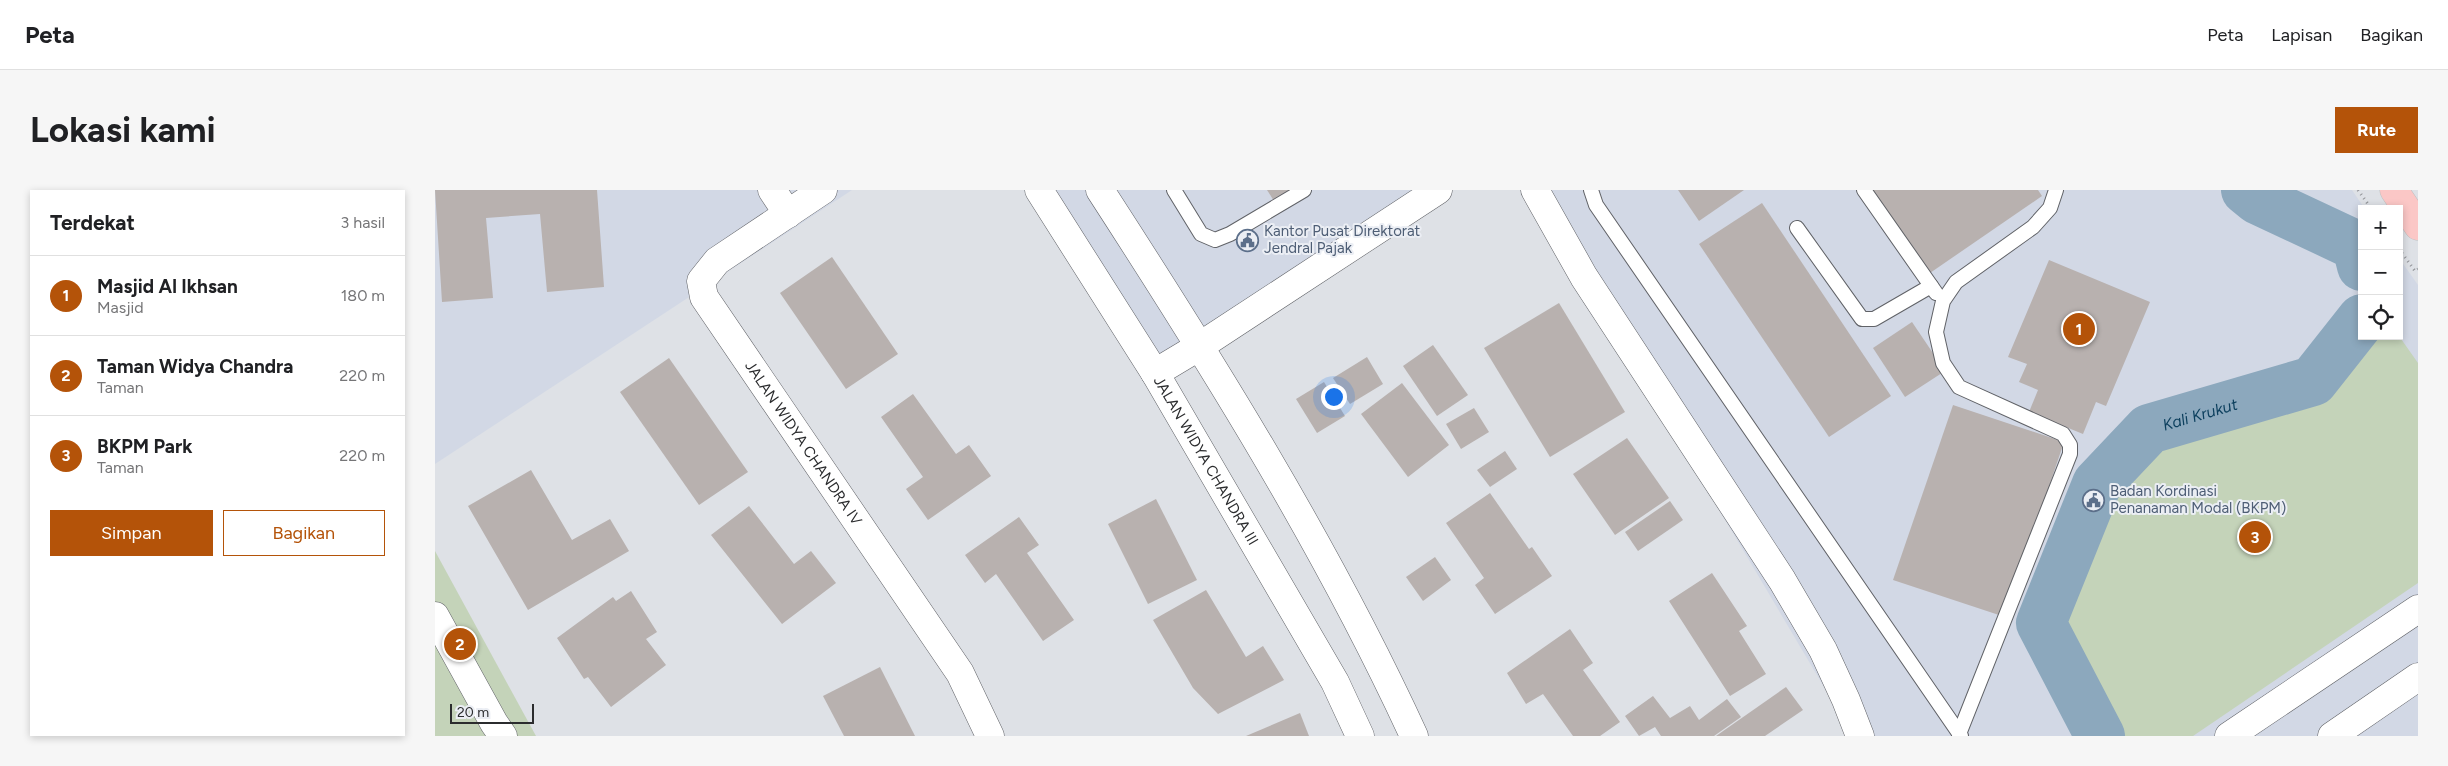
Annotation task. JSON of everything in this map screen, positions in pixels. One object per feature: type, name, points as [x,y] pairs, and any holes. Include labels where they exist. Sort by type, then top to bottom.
[{"type":"highway","points":[[2393,190],[2418,226]]},
{"type":"street","points":[[772,190],[788,214]]},
{"type":"street","name":"JALAN WIDYA CHANDRA IV","points":[[823,190],[717,261],[701,281],[704,297],[960,673],[990,736]]},
{"type":"street","name":"JALAN WIDYA CHANDRA III","points":[[1039,190],[1155,373],[1335,682],[1360,736]]},
{"type":"street","points":[[1100,190],[1200,346],[1314,540],[1371,644],[1414,736]]},
{"type":"street","points":[[1155,373],[1200,346],[1438,190]]},
{"type":"street","points":[[1535,190],[1584,277],[1782,580],[1823,650],[1860,736]]},
{"type":"street","points":[[435,616],[503,736]]},
{"type":"street","points":[[2229,736],[2416,616]]},
{"type":"street","points":[[2332,736],[2418,677]]},
{"type":"lane","points":[[1174,190],[1201,234],[1215,240],[1230,234],[1304,190]]},
{"type":"lane","points":[[1591,190],[1596,205],[1960,735]]},
{"type":"lane","points":[[1864,190],[1943,301]]},
{"type":"lane","points":[[1960,735],[2069,454],[2069,445],[2063,434],[1959,387],[1943,363],[1936,332],[1943,301],[1956,282],[2033,228],[2050,208],[2056,190]]},
{"type":"lane","points":[[1797,228],[1862,319],[1874,319],[1931,286]]},
{"type":"path","points":[[2358,190],[2368,205]]},
{"type":"path","points":[[2400,250],[2415,271],[2418,269]]},
{"type":"shaded area","points":[[435,190],[852,190],[435,464]]},
{"type":"shaded area","points":[[1049,190],[1452,190],[1173,376]]},
{"type":"shaded area","name":"Badan Kordinasi Penanaman Modal (BKPM)","points":[[1530,190],[2352,190],[2362,205],[2358,205],[2358,340],[2403,340],[2403,264],[2418,285],[2418,736],[1853,736]]},
{"type":"green space","points":[[2367,340],[2402,340],[2418,363],[2418,583],[2193,736],[2114,736],[2056,624],[2111,492],[2156,441],[2324,395]]},
{"type":"green space","points":[[435,551],[536,736],[435,736]]},
{"type":"building","points":[[435,190],[597,190],[604,287],[547,292],[540,214],[486,218],[493,298],[442,302]]},
{"type":"building","points":[[1267,190],[1290,190],[1274,201]]},
{"type":"building","points":[[1678,190],[1744,190],[1699,221]]},
{"type":"building","points":[[1871,190],[2038,190],[2042,196],[1930,273]]},
{"type":"building","points":[[1762,203],[1891,396],[1829,437],[1699,244]]},
{"type":"building","points":[[832,257],[898,354],[846,389],[780,293]]},
{"type":"building","points":[[2049,260],[2150,302],[2106,406],[2096,402],[2083,434],[2029,412],[2038,390],[2019,382],[2027,364],[2008,357]]},
{"type":"building","points":[[1559,303],[1625,412],[1550,457],[1484,348]]},
{"type":"building","points":[[1912,322],[1945,371],[1905,397],[1873,348]]},
{"type":"building","points":[[1433,345],[1468,395],[1437,416],[1403,366]]},
{"type":"building","points":[[1367,357],[1383,384],[1350,404],[1333,378]]},
{"type":"building","points":[[669,358],[748,472],[699,505],[620,392]]},
{"type":"building","points":[[1324,382],[1345,416],[1317,433],[1296,399]]},
{"type":"building","points":[[1402,383],[1449,445],[1408,477],[1361,414]]},
{"type":"building","points":[[913,394],[956,454],[969,445],[991,476],[928,520],[906,489],[923,477],[881,417]]},
{"type":"building","points":[[1953,405],[2064,442],[2005,617],[1893,580]]},
{"type":"building","points":[[1474,408],[1489,432],[1461,449],[1446,424]]},
{"type":"building","points":[[1627,438],[1669,498],[1615,535],[1573,474]]},
{"type":"building","points":[[1505,451],[1517,469],[1490,487],[1477,470]]},
{"type":"building","points":[[531,470],[572,540],[610,519],[629,551],[528,610],[468,506]]},
{"type":"building","points":[[1490,493],[1529,549],[1532,547],[1552,576],[1495,614],[1475,585],[1484,578],[1446,523]]},
{"type":"building","points":[[1156,499],[1197,580],[1148,604],[1108,524]]},
{"type":"building","points":[[1670,501],[1683,520],[1638,551],[1625,532]]},
{"type":"building","points":[[749,506],[794,564],[811,551],[836,583],[782,624],[711,535]]},
{"type":"building","points":[[1019,517],[1039,545],[1027,553],[1074,620],[1043,641],[996,574],[985,583],[965,555]]},
{"type":"building","points":[[1435,557],[1451,580],[1423,601],[1406,577]]},
{"type":"building","points":[[1712,573],[1747,626],[1739,631],[1766,674],[1730,696],[1669,601]]},
{"type":"building","points":[[1206,590],[1246,657],[1263,646],[1284,680],[1218,714],[1193,688],[1153,620]]},
{"type":"building","points":[[631,591],[657,632],[646,639],[666,665],[611,707],[588,677],[584,679],[557,638],[613,597],[616,601]]},
{"type":"building","points":[[1570,629],[1593,663],[1583,670],[1620,722],[1600,736],[1573,736],[1543,694],[1526,704],[1507,673]]},
{"type":"building","points":[[880,667],[915,736],[844,736],[823,696]]},
{"type":"building","points":[[1786,687],[1803,710],[1765,736],[1716,736]]},
{"type":"building","points":[[1653,696],[1670,718],[1690,706],[1699,720],[1727,699],[1741,717],[1714,736],[1661,736],[1655,727],[1639,736],[1625,716]]},
{"type":"building","points":[[1300,713],[1309,736],[1246,736]]},
{"type":"waterway","name":"Kali Krukut","points":[[2246,190],[2257,199],[2357,246],[2358,250]]},
{"type":"waterway","name":"Kali Krukut","points":[[2100,736],[2041,623],[2097,484],[2149,429],[2313,381],[2358,324]]},
{"type":"place","name":"Kantor Pusat Direktorat Jendral Pajak","points":[[1248,240]]},
{"type":"place","name":"Masjid Al Ikhsan","points":[[2079,329]]},
{"type":"place","name":"Badan Kordinasi Penanaman Modal (BKPM)","points":[[2094,500]]},
{"type":"place","name":"BKPM Park","points":[[2255,537]]},
{"type":"place","name":"Taman Widya Chandra","points":[[460,644]]}]
